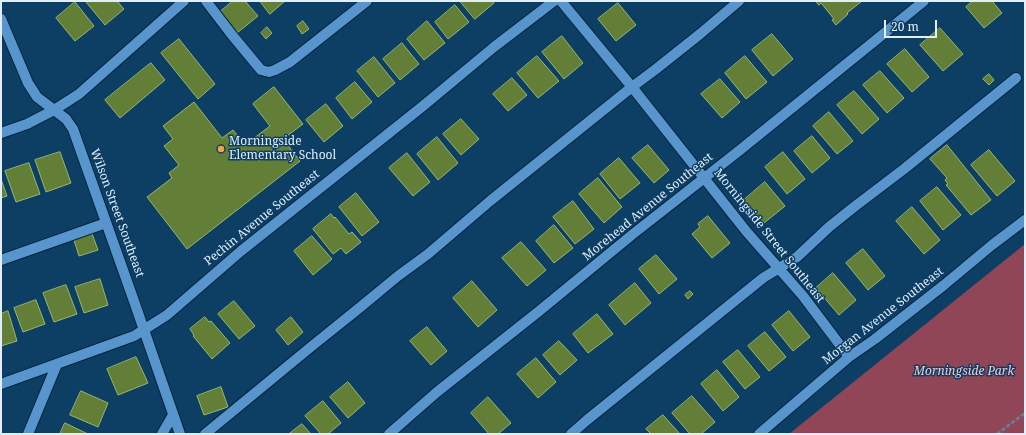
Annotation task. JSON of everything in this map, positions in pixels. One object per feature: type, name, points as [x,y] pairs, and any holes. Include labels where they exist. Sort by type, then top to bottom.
[{"type":"street","points":[[1,133],[27,124],[54,110],[79,94],[184,1]]},
{"type":"street","points":[[206,1],[261,70],[269,72],[290,62],[367,1]]},
{"type":"street","name":"Pechin Avenue Southeast","points":[[1,384],[134,336],[167,315],[240,251],[423,106],[494,47],[554,1]]},
{"type":"street","name":"Morningside Street Southeast","points":[[561,1],[632,87],[746,231],[803,296],[849,357]]},
{"type":"street","points":[[205,434],[398,276],[428,254],[490,201],[700,34],[739,1]]},
{"type":"street","name":"Morehead Avenue Southeast","points":[[388,434],[437,392],[924,1]]},
{"type":"street","name":"Wilson Street Southeast","points":[[1,19],[28,83],[37,97],[66,119],[74,129],[180,434]]},
{"type":"street","points":[[571,434],[764,278],[797,257],[829,226],[904,169],[1016,78]]},
{"type":"street","name":"Morgan Avenue Southeast","points":[[759,434],[849,357],[875,339],[1025,220]]},
{"type":"street","points":[[1,260],[106,223]]},
{"type":"street","points":[[28,434],[57,364]]},
{"type":"street","points":[[162,434],[173,415]]},
{"type":"path","points":[[998,434],[1025,413]]},
{"type":"green space","name":"Morningside Park","points":[[1025,244],[1025,434],[789,434]]},
{"type":"building","points":[[117,1],[124,9],[105,25],[86,2]]},
{"type":"building","points":[[233,1],[245,1],[258,16],[237,33],[220,12]]},
{"type":"building","points":[[260,1],[285,1],[270,14]]},
{"type":"building","points":[[460,1],[493,1],[494,3],[475,19]]},
{"type":"building","points":[[816,1],[862,1],[847,13],[848,14],[836,25],[832,20],[834,19],[821,3],[819,5]]},
{"type":"building","points":[[973,1],[992,1],[1002,13],[984,28],[966,7]]},
{"type":"building","points":[[75,2],[94,26],[75,41],[56,18]]},
{"type":"building","points":[[618,3],[636,25],[616,41],[598,19]]},
{"type":"building","points":[[455,5],[469,22],[448,39],[435,22]]},
{"type":"building","points":[[303,21],[309,29],[302,34],[297,26]]},
{"type":"building","points":[[427,21],[445,43],[424,60],[407,39]]},
{"type":"building","points":[[267,27],[272,33],[266,39],[261,33]]},
{"type":"building","points":[[940,28],[963,54],[943,71],[920,45]]},
{"type":"building","points":[[772,34],[793,59],[773,76],[752,50]]},
{"type":"building","points":[[562,36],[583,63],[564,79],[542,52]]},
{"type":"building","points":[[179,39],[215,84],[198,99],[161,53]]},
{"type":"building","points":[[402,43],[419,64],[400,80],[383,59]]},
{"type":"building","points":[[905,49],[929,77],[912,92],[887,64]]},
{"type":"building","points":[[537,56],[559,81],[538,98],[517,73]]},
{"type":"building","points":[[745,56],[767,82],[746,99],[725,73]]},
{"type":"building","points":[[374,57],[395,83],[378,97],[357,71]]},
{"type":"building","points":[[151,63],[165,80],[120,118],[105,100]]},
{"type":"building","points":[[880,71],[904,98],[887,113],[863,85]]},
{"type":"building","points":[[989,74],[994,80],[989,85],[983,79]]},
{"type":"building","points":[[512,78],[527,95],[508,111],[493,94]]},
{"type":"building","points":[[720,79],[740,102],[722,118],[701,94]]},
{"type":"building","points":[[355,82],[372,102],[352,119],[336,98]]},
{"type":"building","points":[[274,87],[303,124],[283,139],[300,161],[187,249],[147,197],[172,178],[169,173],[179,165],[164,146],[173,139],[163,126],[194,102],[222,138],[233,130],[245,145],[270,126],[253,104]]},
{"type":"building","points":[[854,91],[879,119],[862,134],[837,105]]},
{"type":"building","points":[[326,104],[343,126],[324,142],[306,120]]},
{"type":"building","points":[[829,112],[853,141],[837,154],[813,126]]},
{"type":"building","points":[[461,119],[479,139],[461,155],[443,134]]},
{"type":"building","points":[[812,136],[830,158],[812,173],[794,151]]},
{"type":"building","points":[[437,137],[458,163],[438,180],[417,154]]},
{"type":"building","points":[[648,145],[669,170],[654,183],[632,158]]},
{"type":"building","points":[[947,145],[991,200],[971,215],[946,185],[948,184],[945,180],[947,178],[930,159]]},
{"type":"building","points":[[989,150],[1015,181],[997,196],[971,165]]},
{"type":"building","points":[[60,152],[71,183],[46,192],[35,160]]},
{"type":"building","points":[[783,152],[805,179],[787,194],[765,167]]},
{"type":"building","points":[[407,153],[430,182],[413,196],[389,168]]},
{"type":"building","points":[[619,158],[640,183],[620,199],[600,174]]},
{"type":"building","points":[[29,163],[40,194],[16,202],[5,171]]},
{"type":"building","points":[[598,178],[622,207],[604,223],[579,194]]},
{"type":"building","points":[[1,179],[7,196],[1,198]]},
{"type":"building","points":[[765,182],[785,206],[764,223],[744,200]]},
{"type":"building","points":[[937,187],[961,215],[943,230],[920,201]]},
{"type":"building","points":[[356,193],[379,222],[362,236],[339,207]]},
{"type":"building","points":[[573,201],[594,229],[575,244],[553,217]]},
{"type":"building","points":[[912,207],[940,240],[924,254],[896,221]]},
{"type":"building","points":[[331,214],[349,234],[352,232],[361,242],[346,254],[341,248],[333,254],[313,229]]},
{"type":"building","points":[[708,216],[730,243],[712,258],[692,234],[700,227],[698,224]]},
{"type":"building","points":[[554,225],[573,248],[554,263],[536,241]]},
{"type":"building","points":[[91,231],[98,250],[79,256],[73,237]]},
{"type":"building","points":[[312,236],[332,259],[313,275],[294,251]]},
{"type":"building","points":[[521,242],[546,270],[527,286],[502,258]]},
{"type":"building","points":[[863,249],[885,276],[868,290],[846,263]]},
{"type":"building","points":[[656,255],[677,279],[659,294],[639,269]]},
{"type":"building","points":[[833,273],[856,300],[839,315],[816,288]]},
{"type":"building","points":[[100,279],[108,305],[84,313],[75,287]]},
{"type":"building","points":[[472,281],[497,310],[478,327],[453,298]]},
{"type":"building","points":[[635,283],[651,303],[625,325],[609,305]]},
{"type":"building","points":[[66,285],[77,314],[54,322],[43,293]]},
{"type":"building","points":[[690,291],[693,294],[688,299],[685,295]]},
{"type":"building","points":[[36,300],[45,324],[23,332],[14,308]]},
{"type":"building","points":[[234,301],[255,326],[239,339],[218,314]]},
{"type":"building","points":[[8,311],[17,341],[1,346],[1,314]]},
{"type":"building","points":[[789,311],[810,337],[793,351],[772,325]]},
{"type":"building","points":[[597,314],[613,334],[588,353],[573,334]]},
{"type":"building","points":[[205,317],[209,322],[211,321],[230,343],[212,359],[193,336],[194,335],[190,329]]},
{"type":"building","points":[[291,317],[303,332],[288,345],[276,330]]},
{"type":"building","points":[[427,327],[447,351],[431,365],[410,341]]},
{"type":"building","points":[[765,332],[786,357],[769,371],[748,346]]},
{"type":"building","points":[[559,341],[577,360],[560,375],[543,355]]},
{"type":"building","points":[[738,350],[760,377],[745,389],[723,362]]},
{"type":"building","points":[[136,357],[148,383],[118,395],[107,369]]},
{"type":"building","points":[[536,358],[556,382],[538,398],[517,374]]},
{"type":"building","points":[[717,370],[739,397],[723,411],[701,384]]},
{"type":"building","points":[[348,382],[365,403],[348,418],[330,397]]},
{"type":"building","points":[[221,387],[228,407],[204,415],[197,396]]},
{"type":"building","points":[[81,391],[108,403],[98,427],[70,415]]},
{"type":"building","points":[[692,396],[715,422],[701,434],[690,434],[672,413]]},
{"type":"building","points":[[488,397],[511,423],[498,434],[489,434],[471,413]]},
{"type":"building","points":[[323,401],[341,423],[328,434],[321,434],[305,416]]},
{"type":"building","points":[[663,415],[680,434],[651,434],[646,429]]},
{"type":"building","points":[[65,423],[88,434],[60,434]]},
{"type":"building","points":[[302,424],[311,434],[289,434]]},
{"type":"place","name":"Morningside Elementary School","points":[[221,149]]}]
